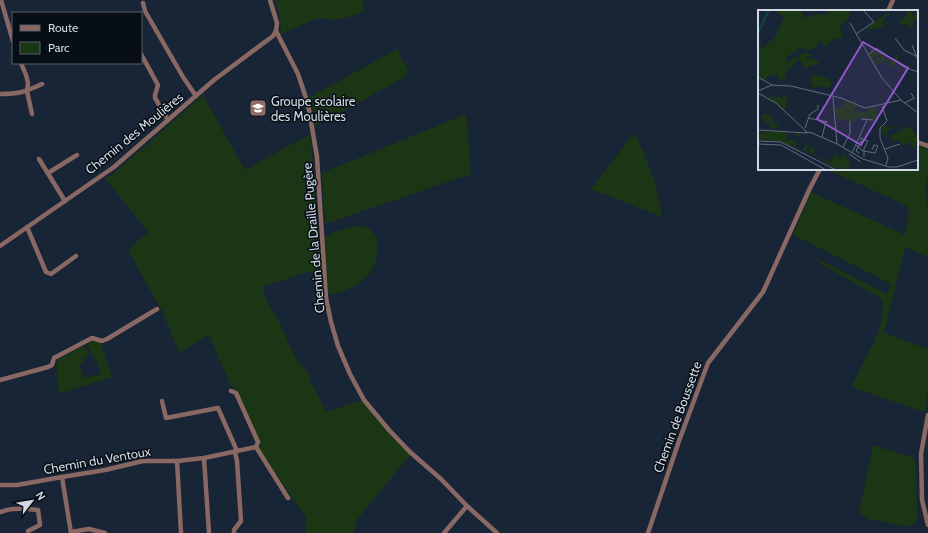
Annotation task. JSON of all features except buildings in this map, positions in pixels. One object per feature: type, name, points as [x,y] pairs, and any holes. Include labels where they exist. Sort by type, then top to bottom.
[{"type":"street","points":[[1,0],[12,38]]},
{"type":"street","name":"Chemin de la Draille Pugère","points":[[270,0],[277,23],[276,31],[298,74],[308,104],[317,157],[326,298],[338,346],[350,374],[364,400],[388,430],[497,533]]},
{"type":"street","points":[[888,10],[893,0]]},
{"type":"street","points":[[143,3],[145,11],[183,77],[196,96]]},
{"type":"street","name":"Chemin des Moulières","points":[[0,246],[114,167],[214,80],[273,36],[276,31]]},
{"type":"street","points":[[142,56],[158,85],[155,98],[168,120]]},
{"type":"street","points":[[21,64],[28,83],[27,91],[32,114]]},
{"type":"street","points":[[0,94],[16,94],[42,84]]},
{"type":"street","points":[[918,142],[928,146]]},
{"type":"street","points":[[48,173],[77,155]]},
{"type":"street","points":[[39,158],[65,201]]},
{"type":"street","name":"Chemin de Boussette","points":[[648,533],[679,441],[708,363],[763,292],[819,170]]},
{"type":"street","points":[[27,227],[48,274],[51,274],[76,256]]},
{"type":"street","points":[[0,380],[48,367],[52,365],[54,358],[92,338],[102,341],[107,339],[157,309]]},
{"type":"street","points":[[231,391],[236,393],[249,421],[258,442],[256,447],[288,498]]},
{"type":"street","points":[[162,401],[166,418],[218,408],[236,451],[241,521],[234,530],[234,533]]},
{"type":"street","points":[[928,415],[921,454],[922,500],[928,525]]},
{"type":"street","name":"Chemin du Ventoux","points":[[0,485],[18,485],[105,470],[143,461],[177,461],[204,458],[256,447]]},
{"type":"street","points":[[204,458],[209,533]]},
{"type":"street","points":[[177,461],[181,533]]},
{"type":"street","points":[[62,477],[71,532],[89,529],[105,533]]},
{"type":"street","points":[[444,533],[467,506]]},
{"type":"street","points":[[0,512],[7,509],[16,508],[38,510],[40,525],[28,531]]},
{"type":"green space","points":[[275,0],[363,0],[364,11],[336,20],[318,18],[281,34],[279,13]]},
{"type":"green space","points":[[397,49],[408,70],[405,77],[316,126],[310,97]]},
{"type":"green space","points":[[203,95],[245,170],[310,134],[322,271],[304,273],[262,287],[272,311],[274,311],[297,361],[307,371],[310,380],[327,412],[362,400],[391,436],[411,455],[357,520],[353,533],[305,533],[306,518],[259,449],[260,442],[237,391],[230,384],[209,335],[179,353],[162,311],[128,250],[148,232],[105,178],[112,175]]},
{"type":"green space","points":[[466,114],[471,174],[325,224],[322,173]]},
{"type":"green space","points":[[634,133],[643,151],[656,186],[662,217],[591,189]]},
{"type":"green space","points":[[918,144],[928,147],[928,177],[925,191],[928,208],[928,257],[905,247],[884,333],[928,349],[928,391],[925,412],[854,388],[852,385],[874,342],[881,324],[883,304],[880,298],[823,265],[814,257],[887,294],[891,284],[793,235],[811,192],[905,235],[909,215],[907,206],[828,170],[918,170]]},
{"type":"green space","points":[[361,226],[372,231],[378,242],[377,255],[372,269],[369,275],[358,284],[343,291],[329,295],[324,238],[333,233],[351,227]]},
{"type":"green space","points":[[93,340],[101,344],[112,377],[59,394],[56,365],[59,359],[83,346],[86,348],[88,357],[84,358],[84,362],[79,364],[84,378],[101,374],[97,362],[88,347],[88,344]]},
{"type":"green space","points":[[872,445],[914,458],[916,469],[917,520],[913,525],[905,526],[868,519],[859,512]]},
{"type":"place","name":"Groupe scolaire des Moulières","points":[[258,108]]}]
